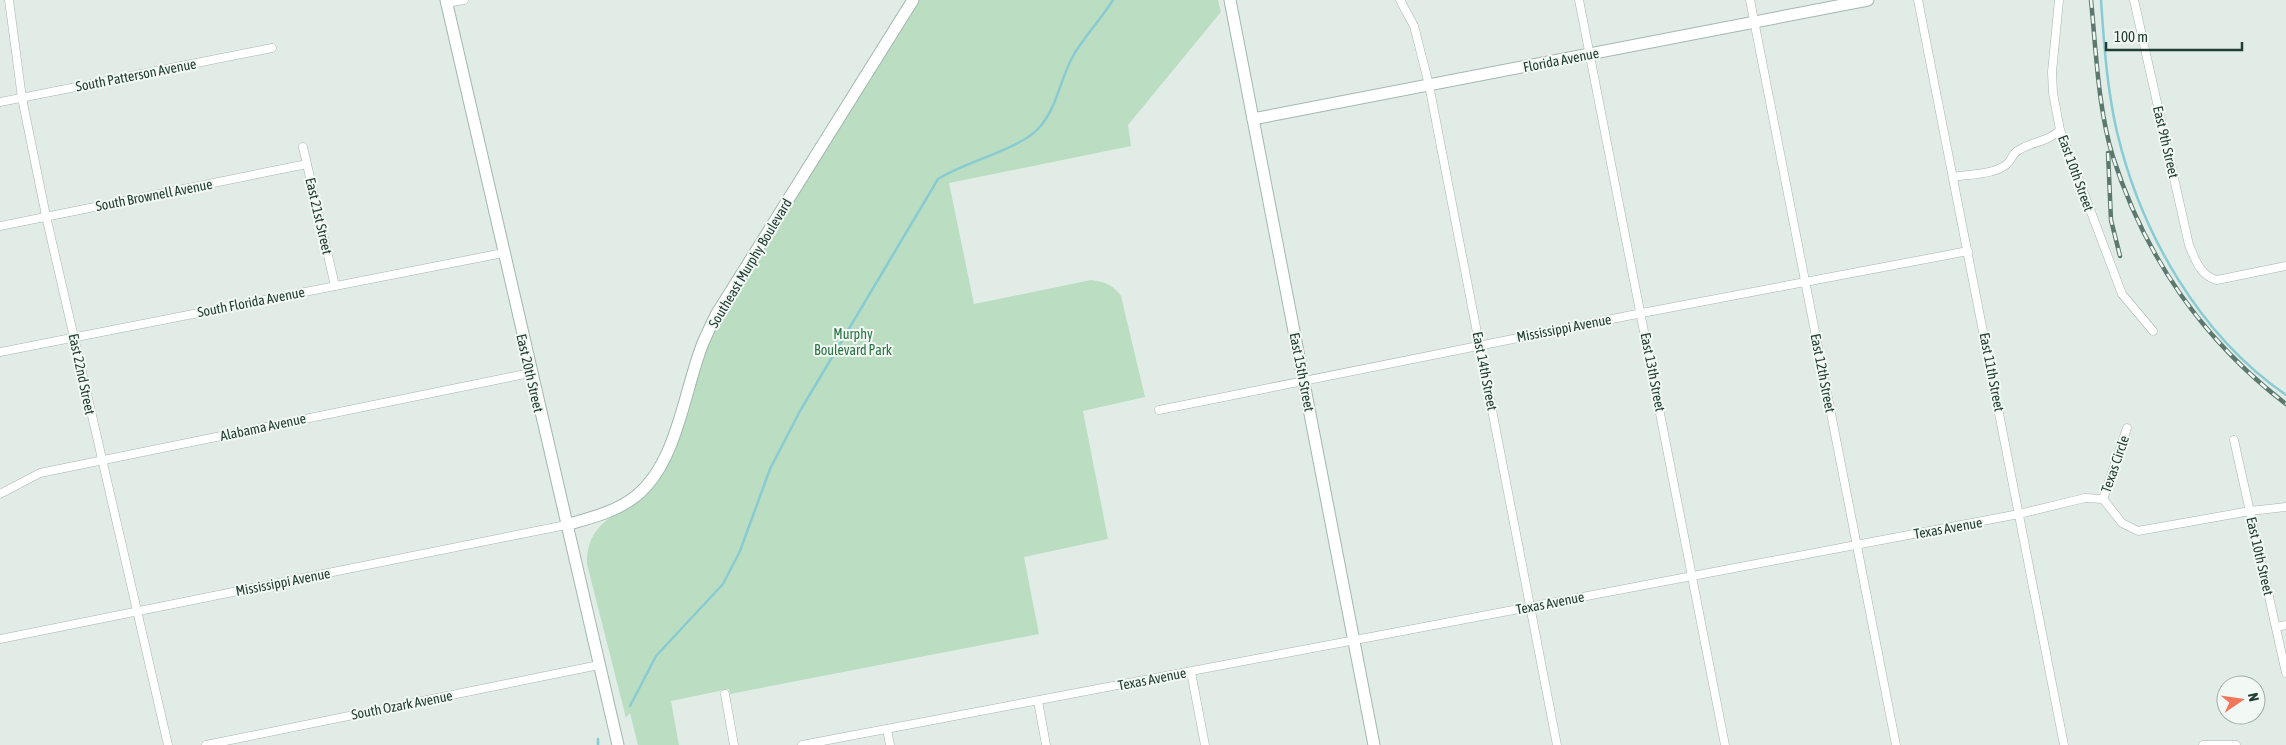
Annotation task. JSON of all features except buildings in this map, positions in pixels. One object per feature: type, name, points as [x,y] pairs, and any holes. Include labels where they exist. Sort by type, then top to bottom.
[{"type":"main road","name":"Southeast Murphy Boulevard","points":[[566,525],[607,512],[622,505],[635,496],[653,477],[665,458],[703,342],[716,315],[913,0]]},
{"type":"main road","name":"East 15th Street","points":[[1230,0],[1374,745]]},
{"type":"main road","name":"Florida Avenue","points":[[1253,119],[1868,0]]},
{"type":"main road","name":"East 20th Street","points":[[446,2],[530,373],[618,745]]},
{"type":"street","name":"East 22nd Street","points":[[9,0],[22,98],[46,216],[168,745]]},
{"type":"street","points":[[446,2],[464,0]]},
{"type":"street","name":"East 14th Street","points":[[1400,0],[1414,26],[1429,85],[1557,745]]},
{"type":"street","name":"East 13th Street","points":[[1579,0],[1642,313],[1725,745]]},
{"type":"street","name":"East 12th Street","points":[[1750,0],[1896,745]]},
{"type":"street","name":"East 11th Street","points":[[1918,0],[2064,745]]},
{"type":"street","name":"East 10th Street","points":[[2059,0],[2052,72],[2053,93],[2060,130],[2122,294],[2153,331]]},
{"type":"street","name":"East 9th Street","points":[[2134,0],[2189,245],[2198,265],[2206,276],[2217,280],[2286,266]]},
{"type":"street","name":"South Patterson Avenue","points":[[0,102],[272,48]]},
{"type":"street","points":[[1954,176],[1998,169],[2008,164],[2012,156],[2019,149],[2050,139],[2060,130]]},
{"type":"street","name":"East 21st Street","points":[[304,147],[334,286]]},
{"type":"street","name":"South Brownell Avenue","points":[[0,226],[307,164]]},
{"type":"street","name":"Mississippi Avenue","points":[[1159,410],[1642,313],[1968,251]]},
{"type":"street","name":"South Florida Avenue","points":[[0,352],[503,252]]},
{"type":"street","name":"Alabama Avenue","points":[[0,494],[40,473],[530,373]]},
{"type":"street","name":"Texas Circle","points":[[2102,499],[2127,428]]},
{"type":"street","name":"East 10th Street","points":[[2234,440],[2286,673]]},
{"type":"street","name":"Texas Avenue","points":[[802,745],[2019,514],[2085,498],[2102,499]]},
{"type":"street","points":[[2102,499],[2122,523],[2138,531],[2250,511],[2286,507]]},
{"type":"street","name":"Mississippi Avenue","points":[[0,639],[566,525]]},
{"type":"street","points":[[2276,628],[2286,625]]},
{"type":"street","name":"South Ozark Avenue","points":[[206,745],[599,665]]},
{"type":"street","points":[[1191,672],[1205,745]]},
{"type":"street","points":[[725,694],[734,745]]},
{"type":"street","points":[[1038,701],[1046,745]]},
{"type":"street","points":[[887,729],[890,745]]},
{"type":"street","points":[[2203,745],[2236,745]]},
{"type":"green space","name":"Murphy Boulevard Park","points":[[919,0],[1218,0],[1221,12],[1128,125],[1131,146],[949,183],[974,304],[1091,280],[1108,284],[1121,296],[1145,397],[1083,411],[1108,539],[1024,557],[1039,634],[730,694],[729,689],[671,701],[679,745],[638,745],[630,713],[626,718],[587,564],[588,550],[592,538],[606,521],[646,492],[717,323]]},
{"type":"waterway","points":[[630,706],[656,656],[723,584],[740,551],[770,469],[800,411],[938,179],[1018,143],[1038,129],[1050,112],[1073,56],[1113,0]]},
{"type":"waterway","points":[[2101,0],[2108,83],[2117,132],[2141,207],[2158,244],[2178,279],[2226,343],[2255,371],[2286,395]]},
{"type":"waterway","points":[[598,739],[598,745]]},
{"type":"railway","points":[[2091,0],[2098,79],[2108,139],[2126,194],[2142,229],[2160,262],[2204,325],[2229,353],[2286,404]]},
{"type":"railway","points":[[2108,153],[2111,220],[2120,256]]}]
